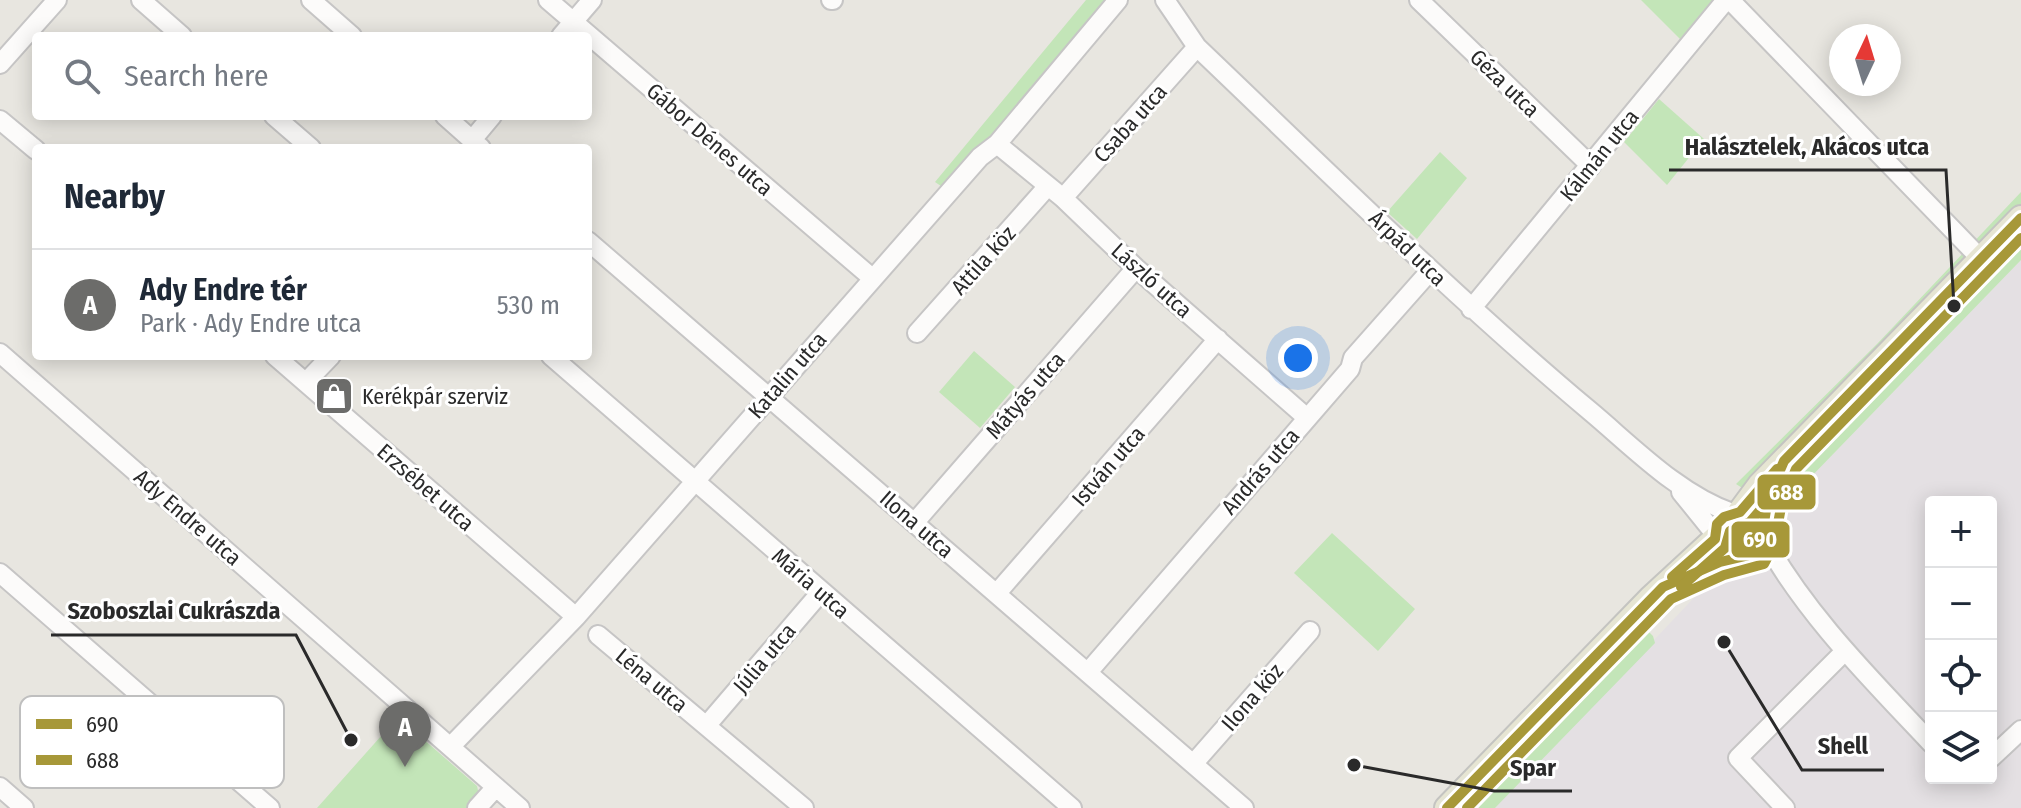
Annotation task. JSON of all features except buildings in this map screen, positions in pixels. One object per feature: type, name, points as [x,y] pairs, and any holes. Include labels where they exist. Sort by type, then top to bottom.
[{"type":"main road","points":[[1741,558],[1718,548],[1715,536],[1717,524],[1736,512],[2021,218]]},
{"type":"main road","points":[[1663,587],[1741,558],[1759,548],[1769,493],[1784,461]]},
{"type":"main road","points":[[1736,512],[1756,519],[1761,531]]},
{"type":"main road","points":[[1447,808],[1715,536]]},
{"type":"street","points":[[0,64],[57,0]]},
{"type":"street","points":[[141,0],[177,32]]},
{"type":"street","points":[[311,0],[347,32]]},
{"type":"street","name":"Gábor Dénes utca","points":[[548,0],[567,29]]},
{"type":"street","points":[[567,29],[592,0]]},
{"type":"street","name":"Katalin utca","points":[[452,745],[576,617],[871,277],[980,157],[997,144],[1118,0]]},
{"type":"street","name":"Árpád utca","points":[[1165,0],[1197,47],[1471,309],[1670,477],[1715,507],[1736,512]]},
{"type":"street","name":"Géza utca","points":[[1419,0],[1591,166]]},
{"type":"street","points":[[1728,0],[1981,259]]},
{"type":"street","name":"Kálmán utca","points":[[1471,309],[1728,0]]},
{"type":"street","name":"Csaba utca","points":[[1056,192],[1197,47]]},
{"type":"street","name":"Gábor Dénes utca","points":[[592,49],[871,277]]},
{"type":"street","points":[[0,120],[32,147]]},
{"type":"street","points":[[279,120],[306,144]]},
{"type":"street","points":[[450,120],[477,144],[490,120]]},
{"type":"street","name":"László utca","points":[[997,144],[1056,192],[1136,268],[1306,417]]},
{"type":"street","name":"Attila köz","points":[[917,333],[1056,192]]},
{"type":"street","name":"Ilona utca","points":[[592,244],[1244,808]]},
{"type":"street","name":"Mátyás utca","points":[[915,522],[1136,268]]},
{"type":"street","name":"András utca","points":[[1089,671],[1430,271]]},
{"type":"street","name":"István utca","points":[[997,593],[1218,339]]},
{"type":"street","name":"Ady Endre utca","points":[[0,353],[452,745],[520,808]]},
{"type":"street","name":"Erzsébet utca","points":[[280,360],[576,617]]},
{"type":"street","points":[[306,382],[327,360]]},
{"type":"street","name":"Mária utca","points":[[556,360],[1072,808]]},
{"type":"street","name":"Árpád utca","points":[[1670,477],[1715,536]]},
{"type":"street","points":[[1761,531],[1787,578],[1845,651],[1925,737]]},
{"type":"street","points":[[1741,558],[1787,578]]},
{"type":"street","points":[[0,573],[141,696]]},
{"type":"street","name":"Júlia utca","points":[[707,725],[821,592]]},
{"type":"street","name":"Ilona köz","points":[[1194,763],[1310,631]]},
{"type":"street","name":"Léna utca","points":[[598,635],[804,808]]},
{"type":"street","points":[[1785,808],[1738,758],[1845,651]]},
{"type":"street","points":[[1997,752],[2021,730]]},
{"type":"street","points":[[0,787],[24,808]]},
{"type":"street","points":[[477,808],[496,787]]},
{"type":"street","points":[[247,788],[270,808]]},
{"type":"shaded area","points":[[2021,260],[2021,808],[1495,808],[1724,566],[1775,547],[1778,511]]},
{"type":"green space","points":[[1086,0],[1129,0],[1006,140],[944,188],[935,182]]},
{"type":"green space","points":[[1641,0],[1713,0],[1680,39]]},
{"type":"green space","points":[[1659,99],[1704,139],[1667,185],[1624,142]]},
{"type":"green space","points":[[1440,152],[1467,178],[1417,239],[1387,212]]},
{"type":"green space","points":[[2021,192],[2021,260],[1778,511],[1736,484],[1877,344]]},
{"type":"green space","points":[[974,351],[1015,387],[980,428],[939,392]]},
{"type":"green space","points":[[1332,533],[1415,609],[1378,651],[1294,573]]},
{"type":"green space","points":[[1638,621],[1653,636],[1655,643],[1495,808],[1461,808]]},
{"type":"green space","points":[[398,717],[477,786],[479,795],[468,808],[317,808]]},
{"type":"transit line","name":"690","points":[[1447,808],[1663,587],[1720,562],[1754,554],[1762,535],[1768,498],[1784,461],[2021,218]]},
{"type":"transit line","name":"688","points":[[1467,808],[1671,599],[1724,575],[1764,564],[1774,545],[1782,502],[1796,469],[2021,238]]},
{"type":"transit line","name":"690","points":[[1672,577],[1715,539],[1717,524],[1724,517],[1740,512],[1777,469]]},
{"type":"transit line","name":"688","points":[[1681,587],[1725,548],[1730,531],[1750,522],[1788,478]]},
{"type":"place","name":"Halásztelek, Akácos utca","points":[[1954,306]]},
{"type":"place","name":"Kerékpár szerviz","points":[[334,396]]},
{"type":"place","name":"Shell","points":[[1724,642]]},
{"type":"place","name":"Szoboszlai Cukrászda","points":[[351,740]]},
{"type":"place","name":"Spar","points":[[1354,765]]},
{"type":"place","name":"Ady Endre tér","points":[[405,767]]}]
